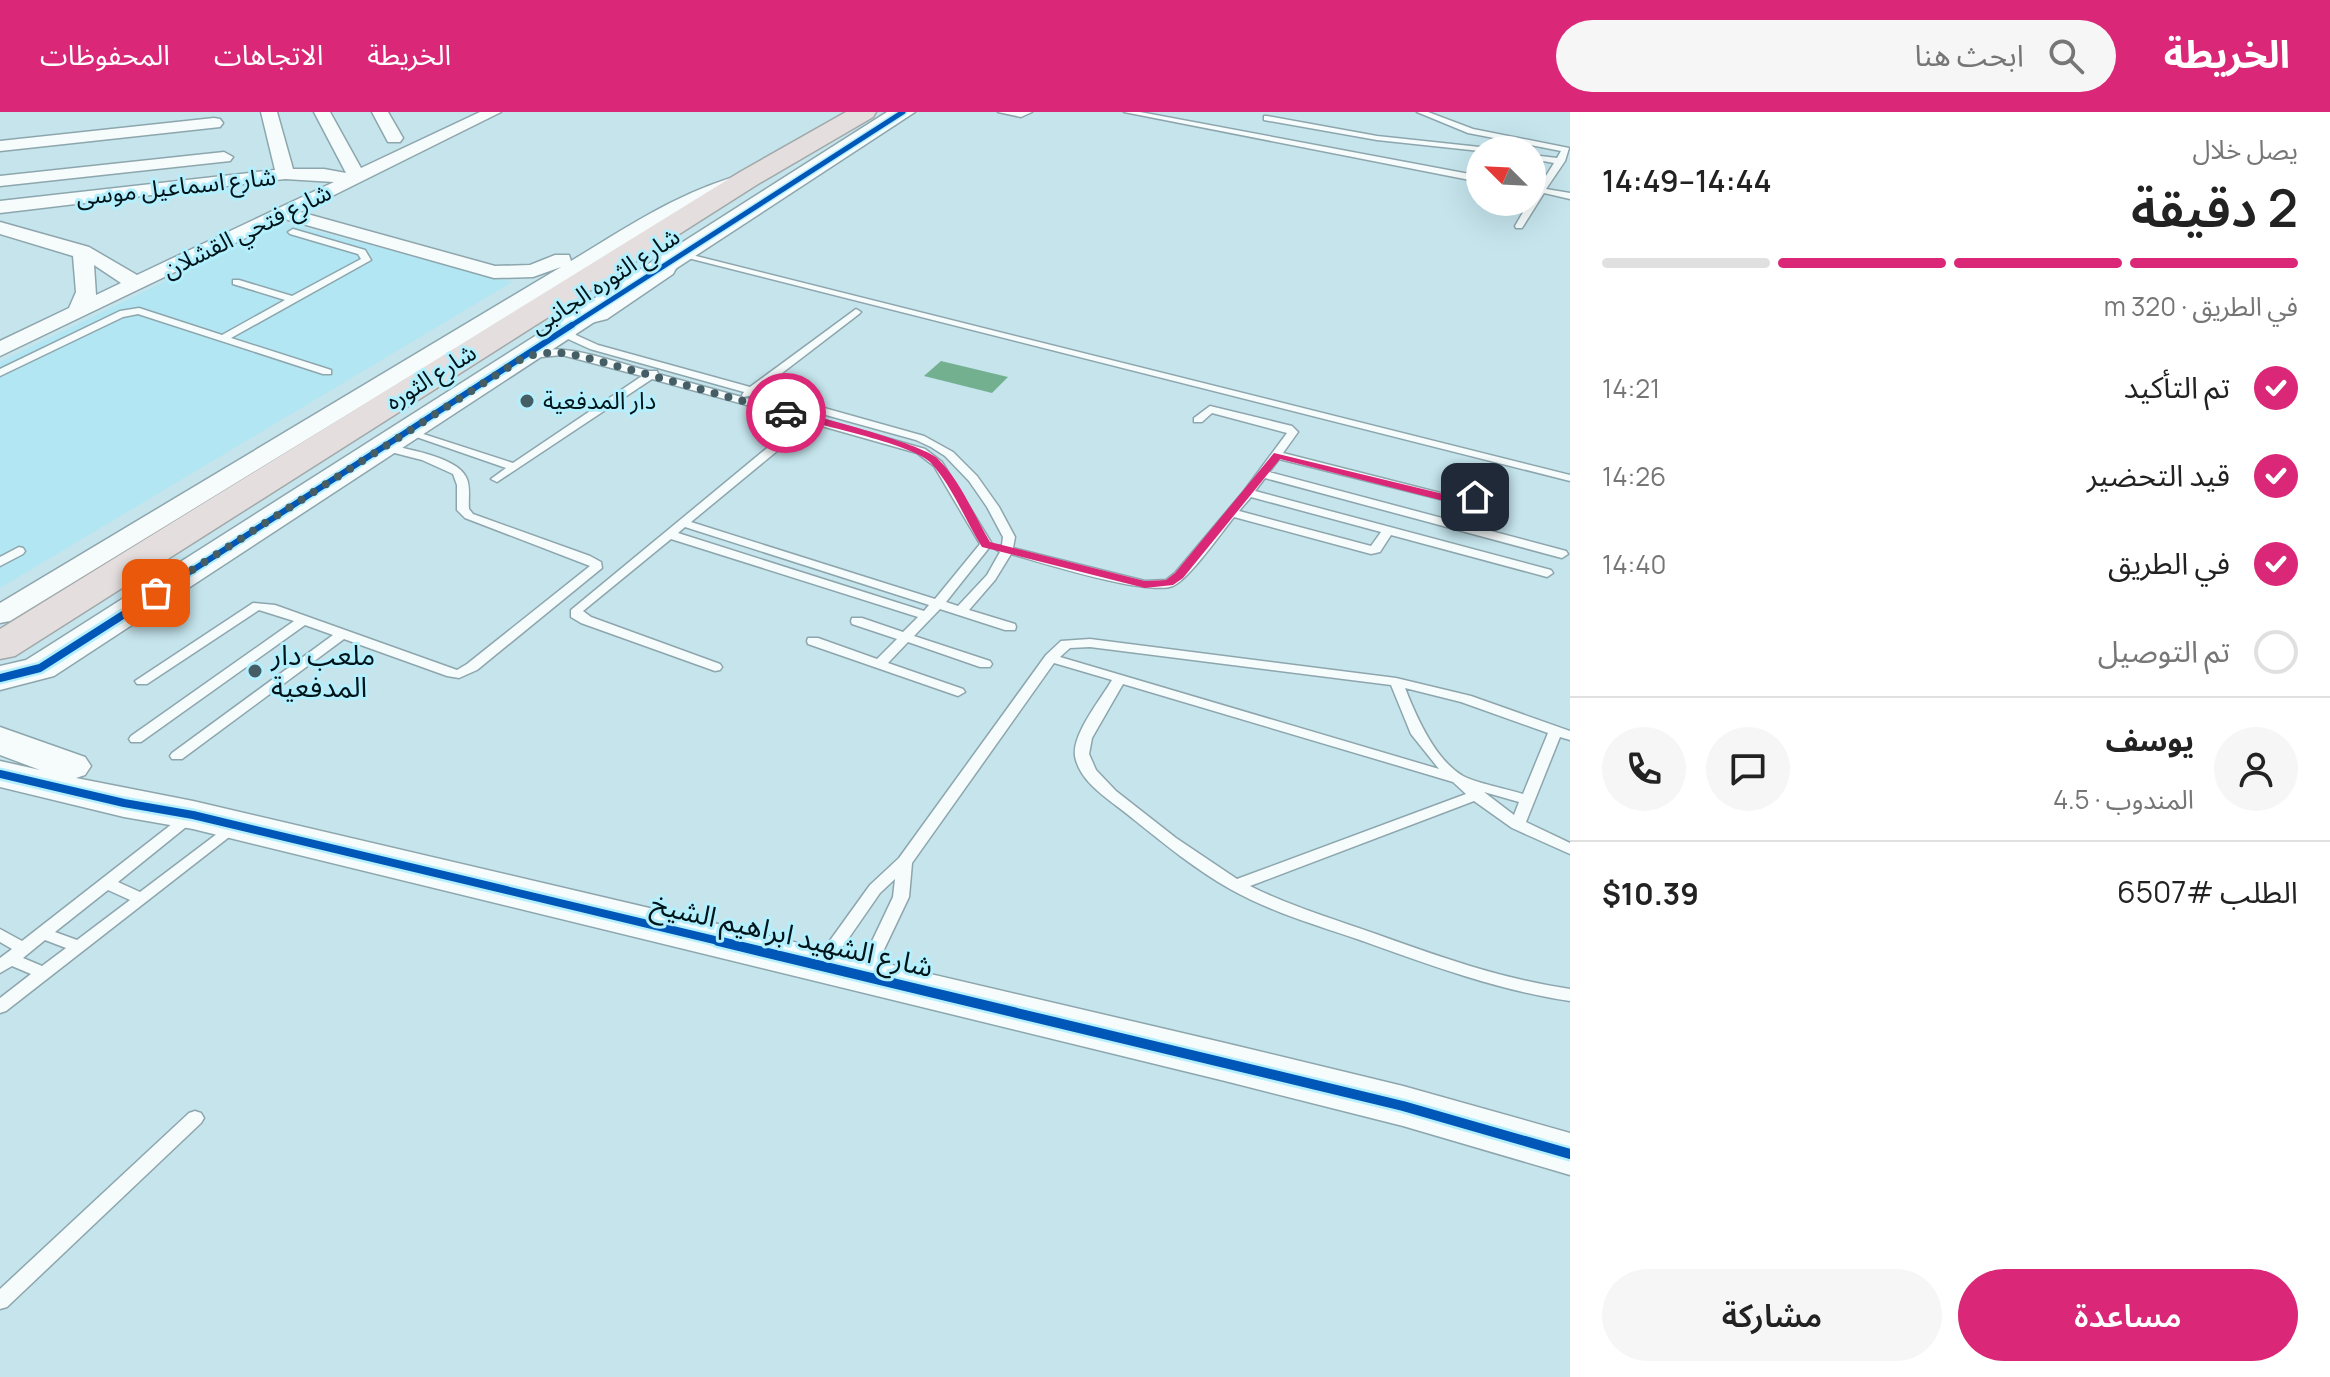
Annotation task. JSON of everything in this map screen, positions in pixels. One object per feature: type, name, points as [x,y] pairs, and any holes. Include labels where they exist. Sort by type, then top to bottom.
[{"type":"highway","name":"شارع الثوره","points":[[0,647],[849,116]]},
{"type":"street","points":[[269,112],[283,165],[301,153]]},
{"type":"street","points":[[322,112],[335,150],[355,179]]},
{"type":"street","points":[[380,112],[394,138]]},
{"type":"street","name":"شارع فتحي القشلان","points":[[0,349],[493,112]]},
{"type":"street","name":"شارع الثوره الجانبى","points":[[0,678],[40,668],[526,356],[574,338],[679,256],[903,112]]},
{"type":"street","points":[[439,117],[465,126]]},
{"type":"street","points":[[4,206],[5,145],[169,128],[212,118],[224,157]]},
{"type":"street","points":[[169,128],[175,162]]},
{"type":"street","points":[[114,134],[121,193]]},
{"type":"street","points":[[59,140],[60,175]]},
{"type":"street","points":[[4,181],[224,157]]},
{"type":"street","points":[[224,157],[219,164],[225,181]]},
{"type":"street","name":"شارع اسماعيل موسى","points":[[4,206],[225,181],[283,165],[355,179]]},
{"type":"street","name":"شارع الثوره الجانبى","points":[[0,615],[680,202],[710,188],[749,178]]},
{"type":"street","points":[[283,213],[486,270],[514,273],[549,266],[631,220],[680,202]]},
{"type":"street","points":[[0,228],[82,251],[105,261],[136,284]]},
{"type":"street","points":[[0,247],[45,242]]},
{"type":"street","points":[[76,313],[86,301],[88,292],[82,251]]},
{"type":"street","points":[[0,740],[159,796],[215,820]]},
{"type":"street","name":"شارع الشهيد ابراهيم الشيخ","points":[[0,774],[124,803],[215,820],[843,970],[1403,1106],[1570,1154]]},
{"type":"lane","points":[[1002,112],[1019,115],[1028,112]]},
{"type":"lane","points":[[1128,112],[1466,176]]},
{"type":"lane","points":[[1424,112],[1480,133],[1561,148],[1566,153],[1546,179]]},
{"type":"lane","points":[[1249,135],[1270,114],[1377,138],[1466,148]]},
{"type":"lane","points":[[1546,159],[1561,161]]},
{"type":"lane","points":[[1546,192],[1570,196]]},
{"type":"lane","points":[[1519,226],[1524,216]]},
{"type":"lane","points":[[223,338],[360,264],[367,257],[362,252],[293,232]]},
{"type":"lane","points":[[679,256],[1570,478]]},
{"type":"lane","points":[[236,282],[294,300]]},
{"type":"lane","points":[[740,400],[856,312]]},
{"type":"lane","points":[[0,373],[126,313],[148,313],[327,372]]},
{"type":"lane","points":[[574,338],[752,392],[931,457],[943,471],[986,544],[1130,582],[1157,585],[1169,583],[1179,576],[1278,455],[1292,430],[1208,408],[1198,420]]},
{"type":"lane","points":[[574,338],[650,375],[740,400],[920,438],[947,449],[963,466],[1009,537],[1009,550],[960,612]]},
{"type":"lane","points":[[497,479],[664,366]]},
{"type":"lane","points":[[715,667],[576,614],[580,606],[815,415]]},
{"type":"lane","points":[[395,439],[514,467]]},
{"type":"lane","points":[[142,681],[249,609],[265,606],[459,674],[472,667],[596,568],[594,562],[469,516],[463,510],[461,479],[457,472],[395,439]]},
{"type":"lane","points":[[1278,455],[1464,502],[1473,501],[1484,481]]},
{"type":"lane","points":[[1263,474],[1562,554]]},
{"type":"lane","points":[[1248,493],[1547,573]]},
{"type":"lane","points":[[1232,513],[1371,550],[1376,549],[1388,531]]},
{"type":"lane","points":[[683,523],[1010,627]]},
{"type":"lane","points":[[1437,543],[1448,524]]},
{"type":"lane","points":[[668,534],[926,616]]},
{"type":"lane","points":[[879,664],[937,605],[986,544]]},
{"type":"lane","points":[[0,562],[19,551]]},
{"type":"lane","points":[[136,739],[304,620]]},
{"type":"lane","points":[[857,621],[985,664]]},
{"type":"lane","points":[[177,756],[342,634]]},
{"type":"lane","points":[[813,641],[958,692]]},
{"type":"lane","points":[[843,970],[875,889],[904,862],[1051,658],[1066,644],[1080,642],[1396,682],[1466,699],[1563,734],[1517,825]]},
{"type":"lane","points":[[1051,658],[1528,800]]},
{"type":"lane","points":[[1119,680],[1087,734],[1081,751],[1086,766],[1097,781],[1163,835],[1237,885],[1277,904],[1405,951],[1521,987],[1570,995]]},
{"type":"lane","points":[[1396,682],[1419,735],[1462,781],[1517,825],[1570,849]]},
{"type":"lane","points":[[1237,885],[1478,794]]},
{"type":"lane","points":[[11,958],[106,883],[215,820]]},
{"type":"lane","points":[[0,1007],[140,898],[215,820]]},
{"type":"lane","points":[[843,970],[901,897],[904,862]]},
{"type":"lane","points":[[106,883],[140,898]]},
{"type":"lane","points":[[43,933],[78,946]]},
{"type":"lane","points":[[0,935],[11,958],[43,973]]},
{"type":"lane","points":[[0,1301],[195,1118]]},
{"type":"shaded area","points":[[285,223],[512,282],[0,588],[0,362]]},
{"type":"shaded area","points":[[941,361],[1008,377],[992,393],[924,376]]},
{"type":"cycle path","points":[[0,678],[40,668],[56,658],[903,112]]},
{"type":"cycle path","points":[[0,774],[124,803],[193,815],[1225,1062],[1403,1106],[1570,1154]]},
{"type":"way so far","points":[[156,593],[526,356],[555,352],[573,354],[786,413]]},
{"type":"place","name":"دار المدفعية","points":[[527,401]]},
{"type":"place","name":"ملعب دار المدفعية","points":[[255,671]]},
{"type":"route","points":[[786,413],[908,447],[931,457],[943,471],[986,544],[1145,585],[1169,583],[1179,576],[1278,455],[1464,502],[1470,503],[1475,497]]}]
